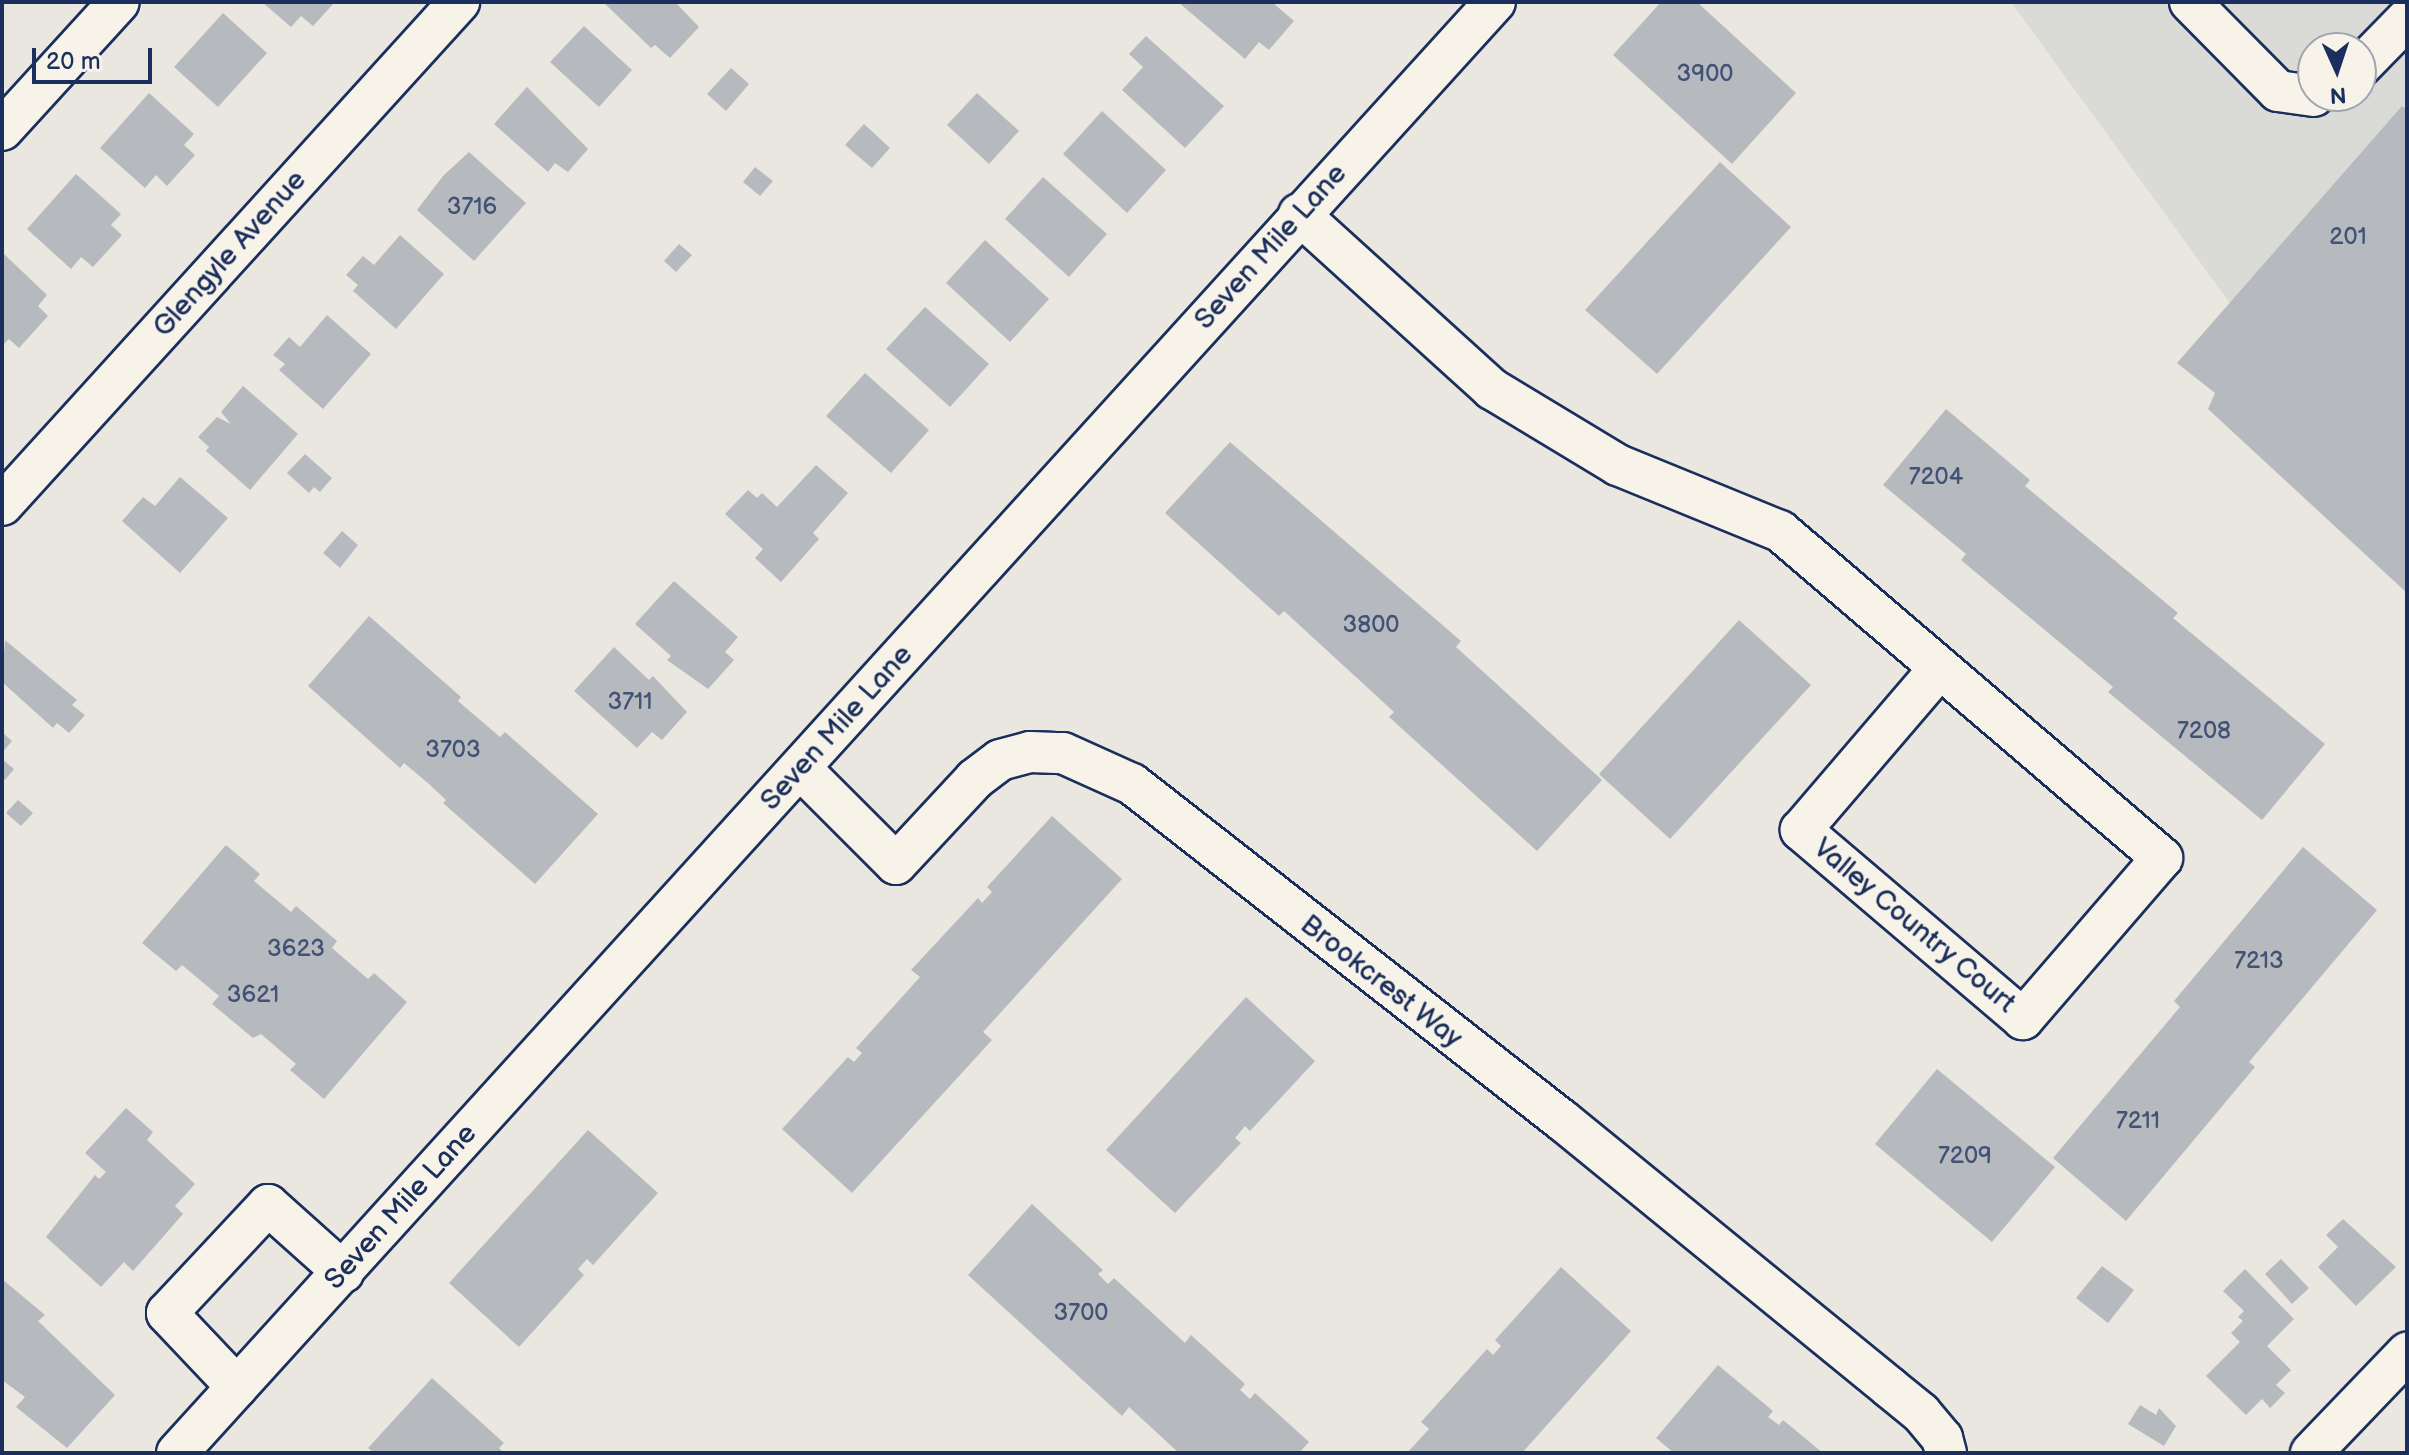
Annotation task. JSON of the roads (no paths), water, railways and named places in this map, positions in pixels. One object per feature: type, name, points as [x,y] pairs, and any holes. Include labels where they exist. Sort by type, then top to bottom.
[{"type":"street","points":[[2,130],[119,2]]},
{"type":"street","name":"Glengyle Avenue","points":[[2,505],[459,2]]},
{"type":"street","name":"Seven Mile Lane","points":[[182,1451],[1299,214],[1495,2]]},
{"type":"street","points":[[2190,2],[2278,91],[2297,94]]},
{"type":"street","points":[[2377,49],[2407,18]]},
{"type":"street","name":"Valley Country Court","points":[[1299,214],[1492,389],[1618,465],[1780,531],[2162,858],[2023,1019],[1801,830],[1940,668]]},
{"type":"street","name":"Brookcrest Way","points":[[801,769],[896,864],[975,779],[1000,760],[1030,752],[1063,753],[1132,784],[1563,1121],[1921,1413],[1942,1438],[1946,1453]]},
{"type":"street","points":[[237,1387],[167,1313],[268,1205],[343,1272]]},
{"type":"street","points":[[2311,1453],[2407,1353]]}]
